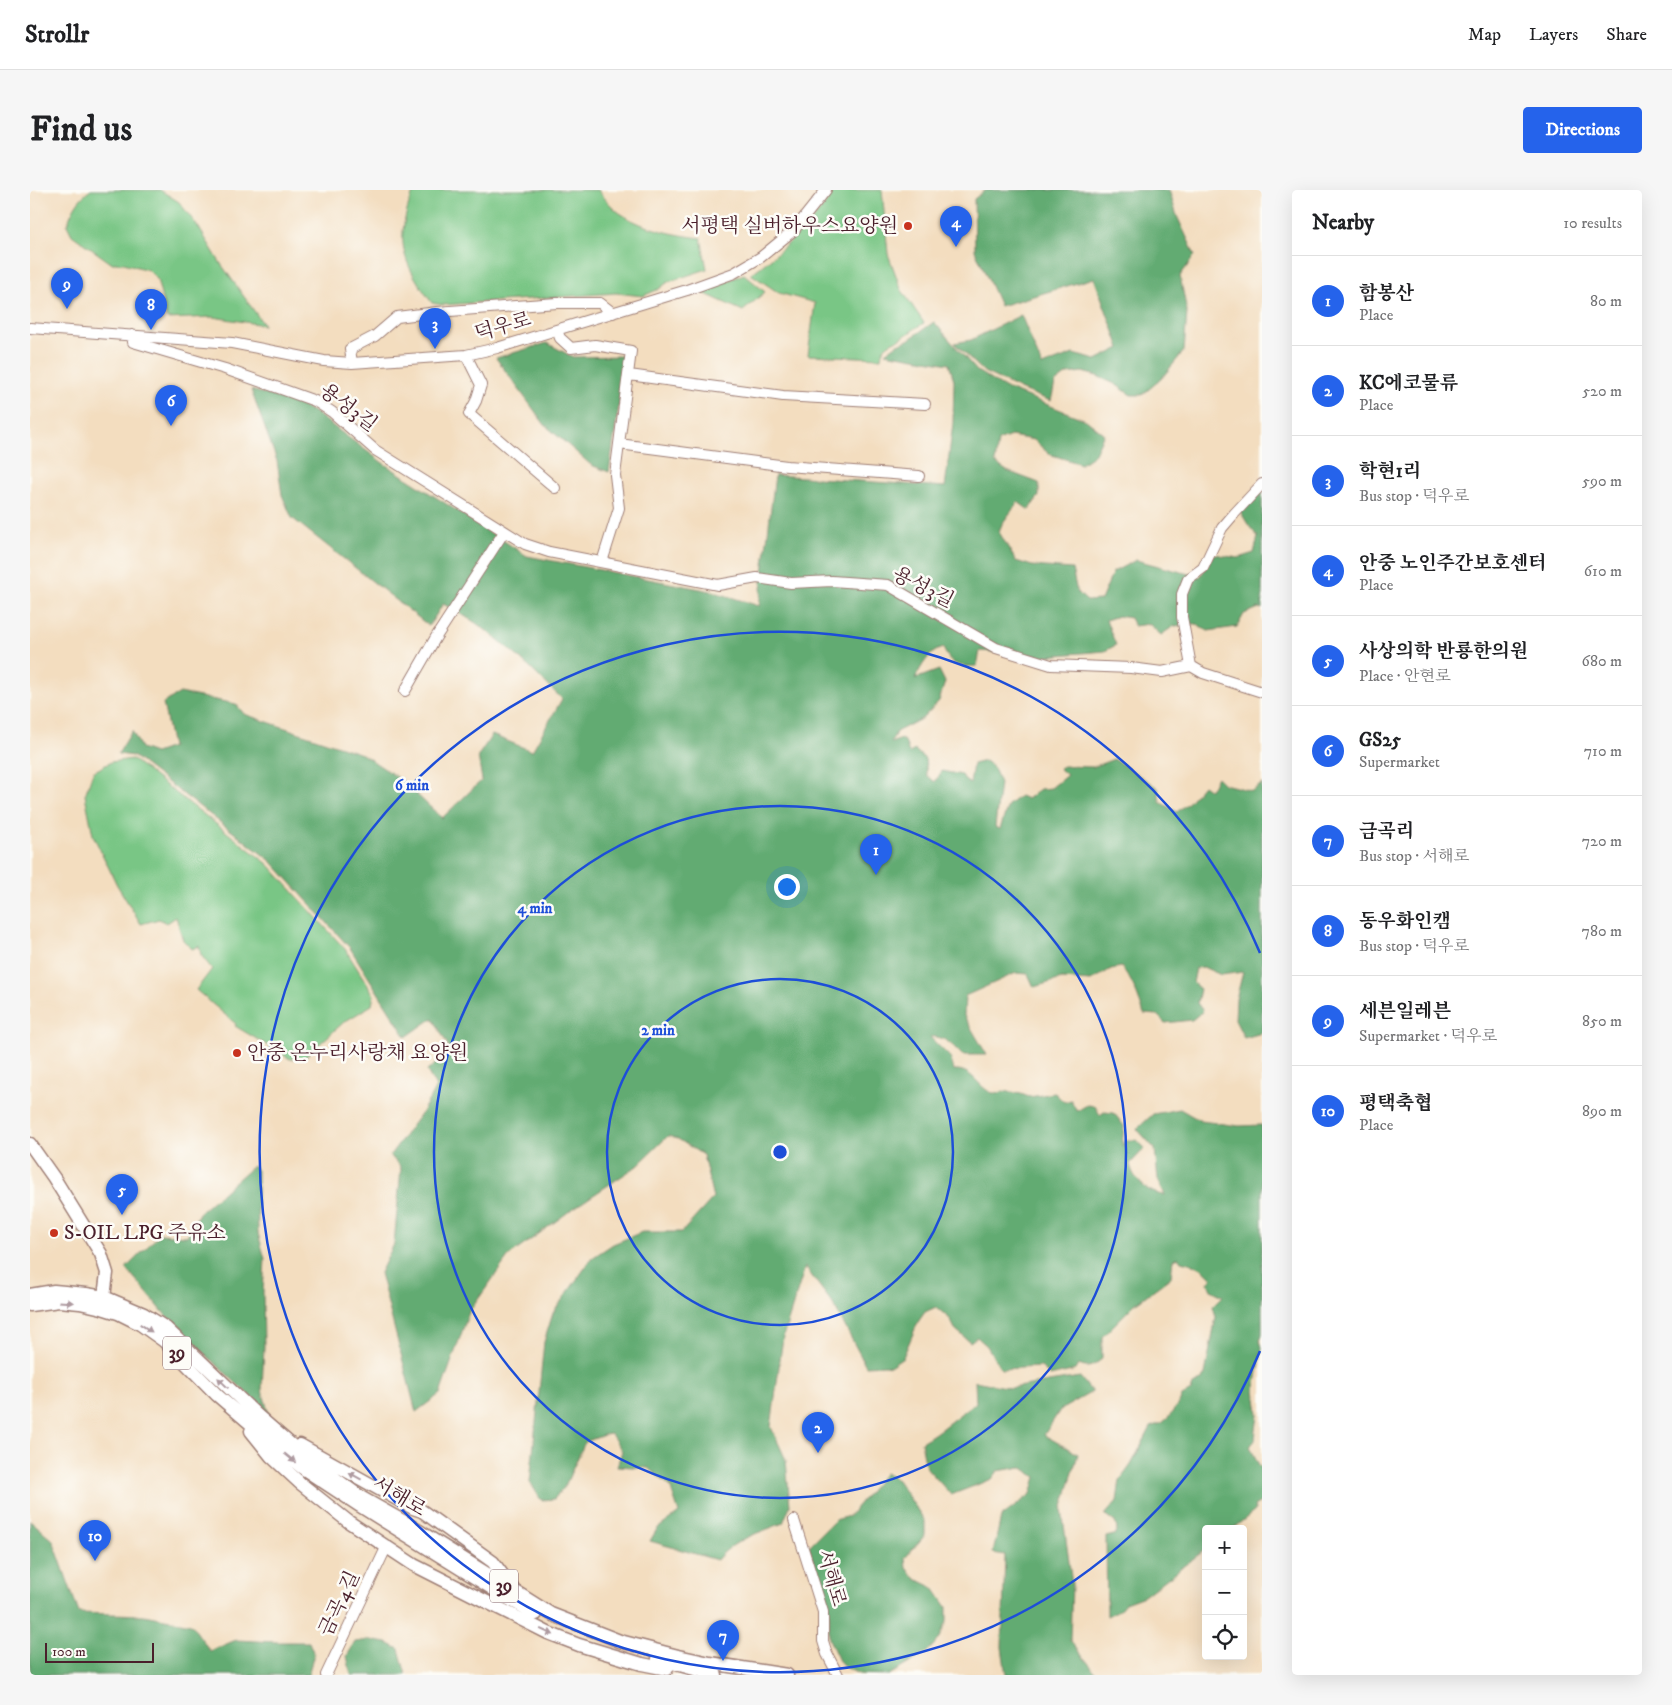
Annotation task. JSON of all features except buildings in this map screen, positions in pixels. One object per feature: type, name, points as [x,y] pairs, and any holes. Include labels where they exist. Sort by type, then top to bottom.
[{"type":"main road","points":[[30,1144],[54,1178],[101,1254],[107,1273],[103,1302]]},
{"type":"main road","name":"서해로","points":[[30,1295],[63,1291],[144,1314],[166,1328],[302,1454],[362,1498],[408,1524],[551,1614],[620,1641],[710,1663],[787,1675]]},
{"type":"main road","name":"서해로","points":[[30,1306],[59,1301],[103,1302],[164,1341],[217,1395],[301,1467],[509,1599],[548,1621],[601,1642],[716,1675]]},
{"type":"main road","points":[[240,1414],[254,1437],[300,1483],[347,1521],[414,1565],[548,1633],[579,1645],[650,1666],[694,1670]]},
{"type":"main road","points":[[278,1433],[430,1516],[493,1562],[514,1592]]},
{"type":"street","name":"덕우로","points":[[30,328],[232,343],[324,361],[352,363],[466,356],[687,290],[734,273],[761,258],[794,230],[826,190]]},
{"type":"street","points":[[352,363],[350,349],[375,336],[397,318],[437,312],[557,303],[600,303],[612,313]]},
{"type":"street","points":[[557,330],[560,338],[571,348],[595,345],[631,351],[615,475],[619,508],[602,562]]},
{"type":"street","name":"용성3길","points":[[132,335],[133,342],[225,369],[315,401],[332,412],[375,450],[504,532],[525,544],[549,552],[718,585],[757,578],[791,583],[832,581],[888,585],[996,648],[1051,665],[1131,668],[1162,672],[1191,666]]},
{"type":"street","points":[[466,356],[481,385],[478,396],[468,414],[554,488]]},
{"type":"street","points":[[629,375],[783,396],[925,404]]},
{"type":"street","points":[[619,444],[787,466],[920,476]]},
{"type":"street","points":[[1262,484],[1222,528],[1203,568],[1188,579],[1182,594],[1182,617],[1191,666],[1203,673],[1262,692]]},
{"type":"street","points":[[405,691],[436,637],[504,532]]},
{"type":"street","name":"서해로","points":[[794,1520],[823,1612],[823,1641],[827,1654],[838,1675]]},
{"type":"street","name":"금곡4길","points":[[326,1675],[386,1548]]},
{"type":"green space","points":[[91,190],[160,190],[179,202],[199,228],[221,264],[264,325],[213,317],[167,319],[157,279],[148,270],[124,263],[111,263],[72,235],[67,225],[71,215],[79,201]]},
{"type":"green space","points":[[414,190],[598,190],[616,210],[631,220],[660,231],[701,238],[707,269],[668,282],[659,289],[643,296],[616,293],[443,305],[432,303],[413,275],[404,250],[404,224]]},
{"type":"green space","points":[[834,190],[882,190],[888,254],[901,289],[924,323],[886,347],[881,358],[808,355],[815,303],[779,293],[751,274],[785,247],[808,224]]},
{"type":"green space","points":[[986,190],[1169,190],[1177,216],[1195,255],[1180,276],[1187,312],[1184,351],[1161,379],[1142,395],[1131,395],[1115,384],[1082,372],[1067,374],[1055,383],[1051,401],[984,372],[954,343],[971,340],[1021,315],[1042,366],[1073,354],[1096,360],[1120,348],[1094,278],[1000,306],[975,250],[974,199]]},
{"type":"green space","points":[[744,274],[765,292],[743,311],[701,292]]},
{"type":"green space","points":[[934,322],[977,371],[1003,387],[1086,420],[1104,434],[1094,455],[1081,464],[1049,454],[1034,440],[1011,436],[998,441],[995,463],[1007,471],[1039,483],[1039,496],[1029,510],[1018,502],[1002,524],[999,532],[1016,561],[1032,566],[1072,569],[1077,592],[1087,601],[1101,600],[1113,572],[1136,560],[1200,577],[1214,554],[1238,558],[1254,553],[1258,537],[1240,511],[1262,491],[1262,609],[1259,608],[1244,614],[1237,627],[1208,631],[1197,624],[1174,626],[1161,635],[1149,624],[1134,626],[1130,618],[1118,616],[1106,620],[1116,645],[1105,651],[1045,656],[980,651],[977,666],[956,664],[949,659],[943,648],[930,656],[915,679],[939,670],[945,682],[939,701],[923,718],[896,732],[891,743],[901,739],[905,741],[909,753],[915,750],[925,759],[927,775],[935,782],[942,771],[962,775],[970,784],[973,764],[985,761],[994,768],[1000,783],[995,827],[1000,829],[1008,805],[1020,796],[1027,799],[1040,789],[1051,788],[1067,775],[1059,768],[1063,766],[1093,767],[1114,759],[1158,788],[1160,802],[1177,812],[1190,801],[1203,785],[1210,790],[1217,777],[1224,784],[1252,791],[1262,784],[1262,1033],[1244,1038],[1235,1020],[1236,999],[1243,972],[1221,975],[1203,967],[1196,968],[1193,983],[1200,989],[1197,1003],[1203,1011],[1192,1020],[1165,1023],[1157,1015],[1144,1014],[1132,983],[1121,967],[1111,969],[1091,981],[1062,979],[1034,987],[1028,974],[1016,973],[965,996],[964,1016],[987,1055],[962,1055],[944,1039],[930,1037],[950,1057],[954,1070],[960,1070],[970,1075],[990,1092],[998,1094],[1003,1091],[1029,1097],[1055,1093],[1064,1102],[1071,1100],[1077,1111],[1087,1105],[1095,1106],[1100,1115],[1104,1112],[1114,1113],[1124,1126],[1122,1146],[1127,1140],[1136,1140],[1145,1148],[1130,1164],[1134,1175],[1148,1189],[1159,1194],[1165,1195],[1158,1180],[1155,1149],[1137,1129],[1153,1114],[1180,1109],[1201,1121],[1239,1126],[1262,1125],[1262,1334],[1260,1340],[1262,1348],[1255,1389],[1258,1414],[1255,1439],[1250,1447],[1259,1465],[1262,1467],[1262,1501],[1254,1506],[1255,1511],[1237,1525],[1202,1525],[1202,1552],[1144,1596],[1125,1603],[1119,1610],[1107,1616],[1106,1537],[1114,1535],[1117,1529],[1115,1522],[1105,1515],[1117,1501],[1120,1480],[1131,1465],[1151,1427],[1162,1423],[1168,1418],[1182,1396],[1191,1391],[1193,1385],[1201,1381],[1205,1374],[1216,1317],[1213,1306],[1223,1296],[1211,1290],[1208,1283],[1212,1278],[1204,1270],[1181,1261],[1178,1257],[1173,1260],[1171,1277],[1135,1304],[1102,1337],[1102,1359],[1091,1366],[1079,1365],[1076,1370],[1050,1376],[1041,1367],[1001,1369],[987,1346],[977,1337],[970,1342],[955,1329],[950,1319],[936,1307],[925,1312],[918,1322],[903,1357],[890,1366],[866,1366],[833,1304],[805,1267],[783,1337],[771,1427],[786,1460],[790,1506],[783,1523],[756,1533],[739,1542],[723,1553],[717,1560],[650,1541],[657,1529],[679,1513],[670,1486],[648,1468],[617,1466],[622,1451],[611,1434],[585,1442],[565,1486],[554,1499],[541,1500],[530,1482],[544,1342],[553,1313],[592,1258],[613,1244],[642,1232],[682,1232],[713,1198],[703,1155],[678,1139],[668,1136],[637,1166],[571,1210],[509,1256],[469,1312],[440,1394],[416,1412],[380,1273],[394,1244],[401,1168],[390,1155],[422,1112],[436,1087],[427,1071],[451,1051],[433,1018],[406,1037],[350,948],[271,861],[133,756],[118,754],[132,731],[141,748],[155,753],[172,747],[163,703],[180,693],[236,704],[244,714],[362,754],[400,779],[442,818],[482,780],[478,756],[492,735],[532,751],[562,699],[506,646],[476,623],[443,604],[429,626],[292,518],[282,495],[277,461],[251,390],[293,402],[314,412],[383,463],[527,556],[711,591],[759,606],[775,475],[945,487],[953,423],[954,380],[949,364],[885,353],[896,345],[908,340]]},
{"type":"green space","points":[[547,343],[573,357],[624,356],[623,378],[609,472],[591,465],[545,425],[496,358]]},
{"type":"green space","points":[[132,759],[268,864],[345,949],[374,995],[372,1005],[344,1022],[304,1058],[290,1059],[235,1026],[236,1024],[196,990],[212,969],[201,955],[199,946],[192,949],[183,940],[176,917],[167,923],[159,919],[141,924],[117,885],[93,835],[85,795],[93,772],[111,762]]},
{"type":"green space","points":[[253,1166],[257,1170],[258,1233],[265,1259],[262,1390],[269,1414],[174,1325],[126,1268],[160,1234],[187,1236],[199,1213]]},
{"type":"green space","points":[[1080,1377],[1092,1392],[1060,1410],[1044,1435],[1078,1454],[1062,1510],[1072,1584],[1070,1641],[1098,1675],[1006,1675],[1002,1647],[1005,1555],[993,1553],[1001,1517],[1031,1494],[1036,1477],[1021,1467],[998,1471],[992,1479],[951,1495],[926,1467],[921,1442],[976,1403],[975,1381],[1011,1388]]},
{"type":"green space","points":[[885,1473],[897,1480],[925,1521],[925,1535],[905,1558],[906,1568],[916,1579],[934,1588],[947,1607],[947,1622],[939,1640],[926,1653],[901,1668],[889,1675],[859,1674],[846,1668],[839,1661],[829,1639],[829,1614],[809,1546],[835,1520],[849,1516]]},
{"type":"green space","points":[[30,1520],[53,1540],[79,1613],[144,1615],[191,1624],[210,1651],[236,1640],[309,1642],[314,1654],[308,1675],[30,1675]]},
{"type":"green space","points":[[369,1640],[387,1643],[399,1649],[406,1675],[351,1675],[347,1656],[355,1642]]},
{"type":"place","name":"서평택 실버하우스요양원","points":[[908,226]]},
{"type":"place","name":"안중 노인주간보호센터","points":[[956,247]]},
{"type":"place","name":"세븐일레븐","points":[[67,309]]},
{"type":"place","name":"동우화인캠","points":[[151,330]]},
{"type":"place","name":"학현1리","points":[[435,349]]},
{"type":"place","name":"GS25","points":[[171,426]]},
{"type":"place","name":"함봉산","points":[[876,875]]},
{"type":"place","name":"안중 온누리사랑채 요양원","points":[[237,1053]]},
{"type":"place","name":"사상의학 반룡한의원","points":[[122,1215]]},
{"type":"place","name":"S-OIL LPG 주유소","points":[[54,1233]]},
{"type":"place","name":"KC에코물류","points":[[818,1453]]},
{"type":"place","name":"평택축협","points":[[95,1561]]},
{"type":"place","name":"금곡리","points":[[723,1661]]}]
